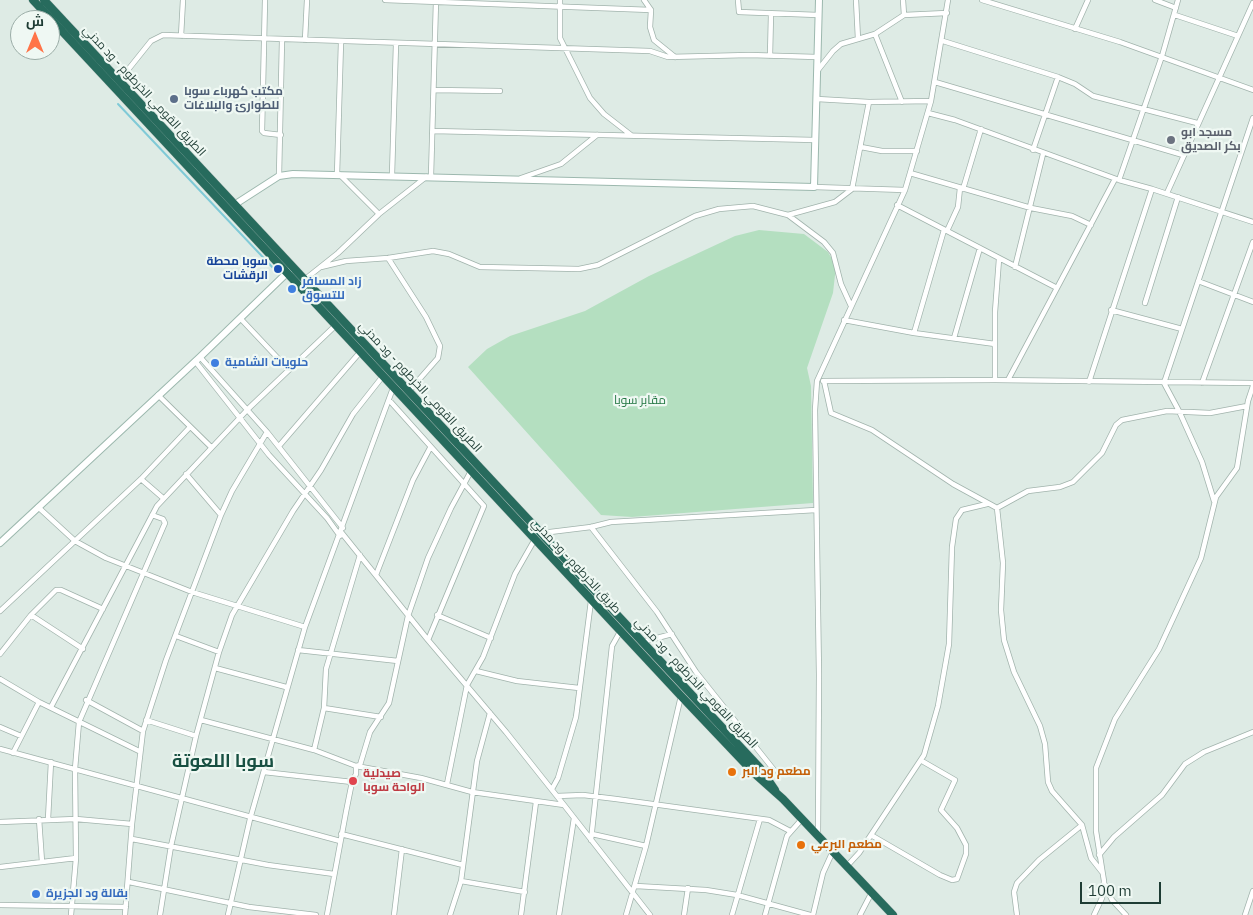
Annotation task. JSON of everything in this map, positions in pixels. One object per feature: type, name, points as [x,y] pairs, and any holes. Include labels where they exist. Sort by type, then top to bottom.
[{"type":"highway","name":"الطريق القومي الخرطوم - ود مدني","points":[[33,0],[291,269]]},
{"type":"highway","name":"الطريق القومي الخرطوم - ود مدني","points":[[44,0],[234,205],[302,282],[409,391],[538,536],[642,642],[802,820]]},
{"type":"highway","name":"طريق الخرطوم - ود مدني","points":[[302,282],[336,325],[425,422],[471,471],[538,536],[592,600],[682,696],[767,781]]},
{"type":"highway","points":[[802,820],[893,915]]},
{"type":"street","points":[[182,36],[183,0]]},
{"type":"street","points":[[265,0],[262,131],[264,133],[280,135]]},
{"type":"street","points":[[306,40],[307,0]]},
{"type":"street","points":[[385,0],[652,10]]},
{"type":"street","points":[[560,0],[559,29],[566,50],[590,98],[604,114],[632,136]]},
{"type":"street","points":[[644,0],[652,10],[650,27],[654,40],[675,57]]},
{"type":"street","points":[[738,0],[739,12],[818,15]]},
{"type":"street","points":[[814,187],[819,0]]},
{"type":"street","points":[[856,0],[858,39]]},
{"type":"street","points":[[903,0],[904,15]]},
{"type":"street","points":[[818,835],[817,381],[905,190],[931,101],[943,41],[948,0]]},
{"type":"street","points":[[982,0],[996,2],[1162,56],[1253,90]]},
{"type":"street","points":[[1075,29],[1088,0]]},
{"type":"street","points":[[1155,0],[1176,8]]},
{"type":"street","points":[[1008,380],[1117,180],[1133,141],[1162,56],[1178,0]]},
{"type":"street","points":[[302,282],[379,214],[429,176],[433,131],[436,1]]},
{"type":"street","points":[[1166,193],[1253,3]]},
{"type":"street","points":[[817,71],[833,51],[842,44],[875,34],[904,15],[947,13]]},
{"type":"street","points":[[770,56],[771,14]]},
{"type":"street","points":[[1175,15],[1238,36]]},
{"type":"street","points":[[875,34],[902,102]]},
{"type":"street","points":[[119,81],[157,37],[182,36],[566,50],[650,51],[662,56],[675,57],[818,57]]},
{"type":"street","points":[[280,176],[282,40]]},
{"type":"street","points":[[943,41],[1075,84],[1093,96],[1197,123]]},
{"type":"street","points":[[342,42],[339,175],[379,214]]},
{"type":"street","points":[[392,175],[396,44]]},
{"type":"street","points":[[1033,150],[1058,78]]},
{"type":"street","points":[[935,82],[1183,155]]},
{"type":"street","points":[[434,90],[500,91]]},
{"type":"street","points":[[817,99],[869,102],[931,101]]},
{"type":"street","points":[[788,215],[835,202],[852,188],[869,102]]},
{"type":"street","points":[[928,113],[981,130],[1117,180],[1152,188],[1253,222]]},
{"type":"street","points":[[1214,502],[1202,462],[1179,410],[1164,383],[1253,118]]},
{"type":"street","points":[[914,334],[946,231],[958,207],[981,130]]},
{"type":"street","points":[[433,131],[815,140]]},
{"type":"street","points":[[520,179],[561,164],[597,135]]},
{"type":"street","points":[[860,147],[882,151],[917,151]]},
{"type":"street","points":[[1015,267],[1043,154]]},
{"type":"street","points":[[910,173],[1031,208],[1065,214],[1091,225]]},
{"type":"street","points":[[234,205],[280,176],[299,174],[905,190]]},
{"type":"street","points":[[1089,382],[1152,188]]},
{"type":"street","points":[[1145,303],[1178,197]]},
{"type":"street","points":[[321,267],[346,261],[440,251],[480,267],[579,269],[598,265],[695,216],[719,209],[753,206],[788,215],[810,231],[833,253],[841,284],[851,306]]},
{"type":"street","points":[[898,206],[1058,288]]},
{"type":"street","points":[[1202,383],[1253,242]]},
{"type":"street","points":[[954,338],[980,248]]},
{"type":"street","points":[[388,258],[426,317],[440,346],[438,358],[409,391]]},
{"type":"street","points":[[995,380],[994,312],[999,259]]},
{"type":"street","points":[[0,544],[198,359],[291,269]]},
{"type":"street","points":[[1198,282],[1253,302]]},
{"type":"street","points":[[1111,310],[1182,329]]},
{"type":"street","points":[[240,318],[289,370]]},
{"type":"street","points":[[844,320],[914,334],[995,344]]},
{"type":"street","points":[[51,708],[152,515],[164,498],[240,417],[336,325]]},
{"type":"street","points":[[279,446],[361,351]]},
{"type":"street","points":[[198,359],[248,409],[279,446],[341,532],[408,616],[552,789],[650,915]]},
{"type":"street","points":[[198,359],[228,404],[303,495],[341,532]]},
{"type":"street","points":[[160,915],[171,846],[196,736],[219,652],[236,606],[353,414],[383,376]]},
{"type":"street","points":[[817,381],[1008,380],[1253,385],[1247,406],[1238,468],[1214,502],[1201,558],[1159,649],[1113,724],[1096,768],[1095,809],[1102,873],[1112,900],[1126,915]]},
{"type":"street","points":[[824,381],[831,413],[872,430],[987,504],[997,508]]},
{"type":"street","points":[[228,915],[239,860],[305,626],[393,387]]},
{"type":"street","points":[[158,395],[211,447]]},
{"type":"street","points":[[389,400],[463,485],[484,506],[428,640]]},
{"type":"street","points":[[997,508],[1028,491],[1060,488],[1073,482],[1102,453],[1116,425],[1122,420],[1179,410],[1220,413],[1247,406]]},
{"type":"street","points":[[417,432],[425,422]]},
{"type":"street","points":[[0,611],[76,542],[141,479],[190,427]]},
{"type":"street","points":[[125,915],[135,785],[139,751],[146,720],[221,515],[232,491],[267,432]]},
{"type":"street","points":[[376,575],[413,480],[430,448]]},
{"type":"street","points":[[356,766],[360,765],[370,732],[389,703],[408,616],[428,558],[471,471]]},
{"type":"street","points":[[186,474],[221,515]]},
{"type":"street","points":[[141,479],[164,498]]},
{"type":"street","points":[[847,866],[871,836],[922,761],[938,706],[950,644],[952,548],[956,519],[962,510],[987,504]]},
{"type":"street","points":[[38,507],[76,542],[126,567],[192,592],[305,626]]},
{"type":"street","points":[[997,508],[1003,563],[1000,610],[1004,640],[1014,672],[1040,726],[1048,782],[1052,792],[1082,825],[1091,858],[1102,873]]},
{"type":"street","points":[[447,784],[467,685],[476,671],[491,638],[515,574],[538,536],[611,522],[816,510]]},
{"type":"street","points":[[71,915],[76,858],[78,722],[165,523],[163,519],[152,515]]},
{"type":"street","points":[[592,527],[672,634],[696,672],[774,770],[767,781]]},
{"type":"street","points":[[314,750],[324,708],[324,687],[330,654],[360,555]]},
{"type":"street","points":[[0,654],[31,615],[58,590],[103,609]]},
{"type":"street","points":[[552,789],[558,778],[576,717],[592,600]]},
{"type":"street","points":[[31,615],[83,649]]},
{"type":"street","points":[[437,615],[491,638]]},
{"type":"street","points":[[592,840],[595,796],[612,646],[621,630]]},
{"type":"street","points":[[642,642],[672,634]]},
{"type":"street","points":[[176,636],[219,652]]},
{"type":"street","points":[[298,650],[398,661]]},
{"type":"street","points":[[215,668],[286,688]]},
{"type":"street","points":[[476,671],[517,680],[579,688]]},
{"type":"street","points":[[0,680],[78,722],[139,751]]},
{"type":"street","points":[[626,915],[636,886],[657,804],[682,696]]},
{"type":"street","points":[[86,700],[143,731]]},
{"type":"street","points":[[13,753],[39,702]]},
{"type":"street","points":[[324,708],[381,717]]},
{"type":"street","points":[[450,915],[461,880],[477,761],[490,713]]},
{"type":"street","points":[[146,720],[196,736]]},
{"type":"street","points":[[201,720],[314,750],[356,766],[447,784],[472,792],[564,805]]},
{"type":"street","points":[[0,727],[21,736]]},
{"type":"street","points":[[1099,855],[1114,838],[1162,795],[1177,772],[1190,760],[1253,732]]},
{"type":"street","points":[[0,749],[182,798],[250,819],[340,841]]},
{"type":"street","points":[[871,836],[940,875],[952,880],[957,879],[966,854],[966,845],[957,828],[941,810],[955,780],[922,761]]},
{"type":"street","points":[[48,819],[51,762]]},
{"type":"street","points":[[327,915],[341,834],[352,782],[356,774],[356,766]]},
{"type":"street","points":[[264,772],[352,782]]},
{"type":"street","points":[[557,796],[595,796],[760,819],[775,822],[790,831]]},
{"type":"street","points":[[521,915],[536,802]]},
{"type":"street","points":[[559,915],[574,817]]},
{"type":"street","points":[[40,819],[42,862]]},
{"type":"street","points":[[0,822],[76,819],[132,824]]},
{"type":"street","points":[[732,915],[760,819]]},
{"type":"street","points":[[765,915],[790,831],[802,820]]},
{"type":"street","points":[[1017,915],[1014,892],[1016,884],[1039,860],[1082,825]]},
{"type":"street","points":[[341,834],[463,865]]},
{"type":"street","points":[[592,834],[646,846]]},
{"type":"street","points":[[132,839],[239,860],[334,874]]},
{"type":"street","points":[[394,915],[402,849]]},
{"type":"street","points":[[636,886],[688,888],[737,895],[812,915],[823,873],[832,851]]},
{"type":"street","points":[[0,867],[76,858]]},
{"type":"street","points":[[461,880],[525,892]]},
{"type":"street","points":[[1094,915],[1102,898],[1104,881]]},
{"type":"street","points":[[129,882],[163,887],[230,903],[316,915]]},
{"type":"street","points":[[684,915],[688,888]]},
{"type":"street","points":[[1245,915],[1253,891]]},
{"type":"street","points":[[860,915],[872,892]]},
{"type":"street","points":[[0,905],[126,907]]},
{"type":"green space","name":"مقابر سوبا","points":[[759,230],[804,234],[828,252],[836,266],[833,293],[807,368],[811,386],[813,503],[632,517],[601,515],[468,367],[487,349],[510,336],[585,311],[649,276],[735,236]]},
{"type":"waterway","points":[[118,104],[275,270]]},
{"type":"place","name":"مكتب كهرباء سوبا للطوارئ والبلاغات","points":[[174,99]]},
{"type":"place","name":"مسجد ابو بكر الصديق","points":[[1171,140]]},
{"type":"place","name":"سوبا محطة الرقشات","points":[[278,269]]},
{"type":"place","name":"زاد المسافر للتسوق","points":[[292,289]]},
{"type":"place","name":"حلويات الشامية","points":[[215,363]]},
{"type":"place","name":"مطعم ود البر","points":[[732,772]]},
{"type":"place","name":"صيدلية الواحة سوبا","points":[[353,781]]},
{"type":"place","name":"مطعم البرعي","points":[[801,845]]},
{"type":"place","name":"بقالة ود الجزيرة","points":[[36,894]]},
{"type":"district","name":"سوبا اللعوتة","points":[[223,762]]}]
